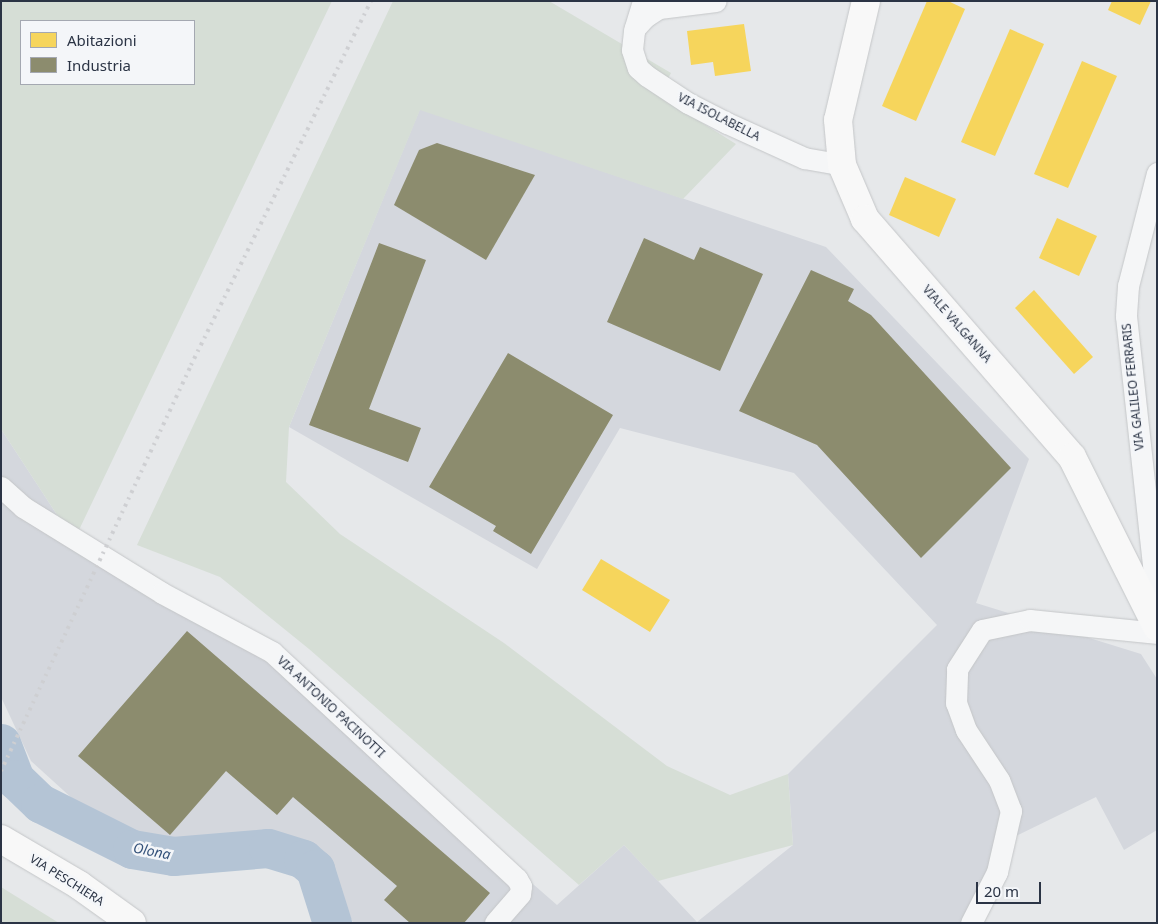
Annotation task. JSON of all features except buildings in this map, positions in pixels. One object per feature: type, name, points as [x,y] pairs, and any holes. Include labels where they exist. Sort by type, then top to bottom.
[{"type":"main road","name":"VIALE VALGANNA","points":[[866,1],[838,120],[842,165],[864,219],[1072,457],[1157,627]]},
{"type":"main road","name":"VIA PESCHIERA","points":[[1,839],[78,885],[132,923]]},
{"type":"street","name":"VIA ISOLABELLA","points":[[643,1],[634,31],[632,50],[638,68],[688,104],[804,158],[842,165]]},
{"type":"street","points":[[634,31],[645,17],[659,8],[716,1]]},
{"type":"street","name":"VIA GALILEO FERRARIS","points":[[1157,174],[1128,286],[1126,316],[1157,603]]},
{"type":"street","name":"VIA ANTONIO PACINOTTI","points":[[1,487],[23,507],[162,593],[272,652],[517,879],[521,886],[520,894],[495,923]]},
{"type":"street","points":[[971,923],[997,872],[1011,811],[999,780],[966,730],[956,703],[957,668],[982,630],[1030,620],[1157,633]]},
{"type":"shaded area","points":[[1,1],[332,1],[78,532],[61,521],[1,429]]},
{"type":"shaded area","points":[[393,1],[549,1],[671,73],[659,96],[736,144],[683,199],[420,110],[289,427],[286,482],[340,534],[504,643],[667,766],[730,795],[788,774],[793,845],[658,881],[624,845],[579,885],[309,649],[220,577],[137,545]]},
{"type":"shaded area","points":[[420,109],[826,247],[1029,459],[976,603],[1141,654],[1157,679],[1157,830],[1124,850],[1096,797],[1006,841],[971,923],[353,923],[329,867],[272,836],[164,838],[96,820],[31,761],[1,697],[1,429],[61,521],[270,654],[557,905],[624,845],[697,922],[793,845],[788,774],[937,625],[794,473],[620,428],[537,569],[289,427]]},
{"type":"shaded area","points":[[1,887],[59,923],[1,923]]},
{"type":"waterway","name":"Olona","points":[[1,743],[15,779],[40,803],[132,849],[173,856],[268,848],[303,859],[315,869],[332,923]]},
{"type":"railway","points":[[1,771],[191,365],[371,1]]}]
